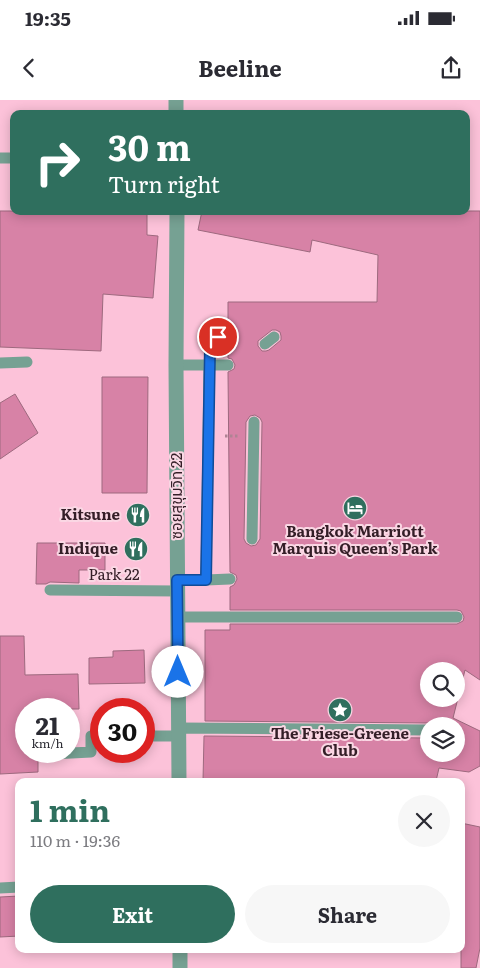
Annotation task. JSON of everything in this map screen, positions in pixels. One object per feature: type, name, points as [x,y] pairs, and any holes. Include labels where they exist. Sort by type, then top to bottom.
[{"type":"street","name":"ซอยสุขุมวิท 22","points":[[177,215],[179,778]]},
{"type":"street","points":[[180,953],[180,968]]},
{"type":"lane","points":[[206,580],[210,348],[212,342],[218,337],[228,336]]},
{"type":"lane","points":[[0,363],[27,362]]},
{"type":"lane","points":[[176,365],[228,365]]},
{"type":"lane","points":[[252,539],[254,422]]},
{"type":"lane","name":"Park 22","points":[[50,590],[177,585],[206,580],[230,579]]},
{"type":"lane","points":[[178,617],[457,617]]},
{"type":"lane","points":[[155,735],[178,732],[420,730]]},
{"type":"lane","points":[[0,888],[15,887]]},
{"type":"building","points":[[0,211],[10,211],[10,215],[147,215],[147,235],[158,236],[153,298],[103,294],[101,351],[0,347]]},
{"type":"building","name":"Bangkok Marriott Marquis Queen’s Park","points":[[470,211],[480,211],[480,680],[465,670],[465,662],[420,662],[420,707],[456,707],[453,717],[420,717],[420,723],[205,721],[205,630],[230,630],[230,624],[457,624],[463,621],[464,617],[461,611],[457,610],[230,610],[230,587],[234,585],[237,579],[236,575],[230,572],[228,372],[234,369],[235,365],[232,359],[228,358],[228,344],[234,341],[235,337],[232,331],[228,330],[228,302],[377,302],[378,255],[312,240],[310,252],[198,230],[201,215],[470,215]],"holes":[[[272,330],[280,332],[281,340],[269,350],[262,351],[258,346],[258,341]],[[255,415],[262,422],[260,539],[256,545],[251,546],[244,539],[246,422],[250,416]]]},
{"type":"building","points":[[102,377],[148,377],[147,493],[102,493]]},
{"type":"building","points":[[15,394],[38,433],[0,459],[0,403]]},
{"type":"building","points":[[37,543],[105,543],[105,570],[79,570],[79,583],[50,582],[36,584]]},
{"type":"building","points":[[0,636],[24,636],[25,675],[78,674],[79,698],[15,698],[15,763],[38,763],[38,772],[0,774]]},
{"type":"building","points":[[144,650],[145,683],[89,684],[89,658],[113,657],[113,651]]},
{"type":"building","name":"Bangkok Marriott Marquis Queen’s Park","points":[[465,724],[480,731],[480,766],[469,772],[439,768],[437,778],[203,778],[204,736],[420,738],[420,762],[465,762]]},
{"type":"building","points":[[465,824],[480,827],[480,948],[476,968],[461,968],[461,953],[465,953]]},
{"type":"building","points":[[15,896],[15,936],[0,937],[0,897]]},
{"type":"place","name":"Bangkok Marriott Marquis Queen’s Park","points":[[355,508]]},
{"type":"place","name":"Kitsune","points":[[138,515]]},
{"type":"place","name":"Indique","points":[[136,549]]},
{"type":"place","name":"The Friese-Greene Club","points":[[340,710]]},
{"type":"route","points":[[178,672],[177,580],[206,580],[210,348],[212,342],[218,337]]}]
